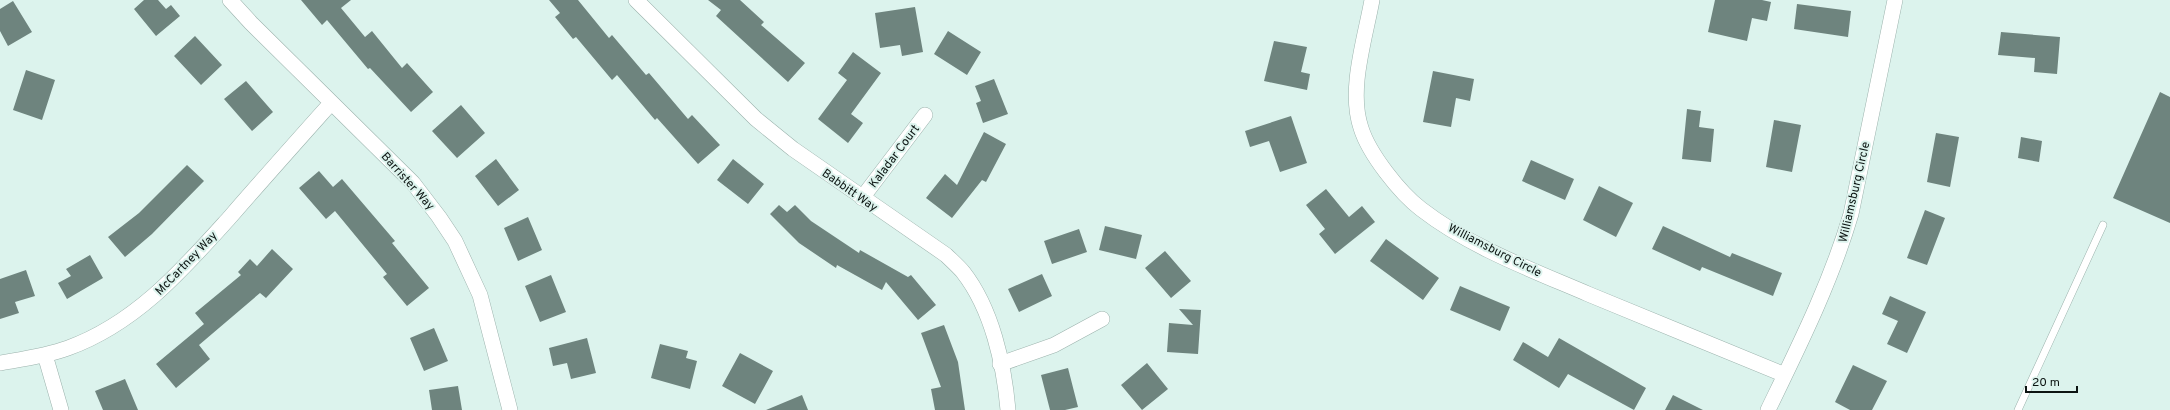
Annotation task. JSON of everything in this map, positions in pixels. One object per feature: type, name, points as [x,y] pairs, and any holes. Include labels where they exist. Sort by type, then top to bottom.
[{"type":"street","name":"Barrister Way","points":[[230,0],[251,24],[413,183],[439,217],[455,241],[480,295],[510,410]]},
{"type":"street","name":"Babbitt Way","points":[[636,0],[756,120],[793,149],[862,198],[935,247],[962,272],[981,304],[992,332],[1000,364],[1008,410]]},
{"type":"street","name":"Williamsburg Circle","points":[[1372,0],[1356,92],[1356,109],[1361,129],[1367,141],[1393,178],[1421,209],[1447,227],[1483,247],[1553,279],[1785,375]]},
{"type":"street","name":"Williamsburg Circle","points":[[1768,410],[1823,294],[1843,240],[1851,214],[1895,0]]},
{"type":"street","name":"McCartney Way","points":[[0,362],[45,355],[69,348],[131,315],[178,274],[332,103]]},
{"type":"street","name":"Kaladar Court","points":[[862,198],[925,115]]},
{"type":"street","points":[[1000,364],[1054,345],[1102,319]]},
{"type":"street","points":[[45,355],[61,410]]},
{"type":"lane","points":[[2018,410],[2103,225]]},
{"type":"building","points":[[144,0],[158,0],[166,9],[171,5],[180,16],[156,36],[134,9]]},
{"type":"building","points":[[301,0],[351,0],[341,8],[365,37],[372,31],[402,68],[407,63],[433,92],[411,112],[370,68],[368,69],[327,20],[322,25]]},
{"type":"building","points":[[549,0],[578,0],[609,38],[612,35],[646,75],[649,73],[688,119],[692,115],[720,145],[698,164],[657,118],[655,120],[617,75],[612,80],[576,37],[573,39],[555,17],[560,13]]},
{"type":"building","points":[[708,0],[740,0],[764,22],[761,25],[805,63],[788,82],[716,16],[721,10]]},
{"type":"building","points":[[1715,0],[1762,0],[1771,2],[1767,21],[1752,18],[1747,41],[1708,32]]},
{"type":"building","points":[[13,1],[32,32],[8,46],[0,31],[0,9]]},
{"type":"building","points":[[1797,4],[1851,11],[1848,37],[1794,29]]},
{"type":"building","points":[[915,7],[923,52],[902,56],[900,45],[880,48],[875,13]]},
{"type":"building","points":[[948,31],[981,52],[967,75],[934,54]]},
{"type":"building","points":[[2001,32],[2060,37],[2057,74],[2034,72],[2035,58],[1998,55]]},
{"type":"building","points":[[195,36],[222,65],[201,85],[174,56]]},
{"type":"building","points":[[1274,41],[1307,47],[1301,72],[1310,74],[1307,90],[1264,81]]},
{"type":"building","points":[[853,52],[881,73],[851,114],[863,123],[848,143],[818,119],[847,80],[838,73]]},
{"type":"building","points":[[26,70],[55,80],[42,120],[13,110]]},
{"type":"building","points":[[1433,71],[1474,79],[1470,101],[1456,98],[1451,127],[1423,122]]},
{"type":"building","points":[[994,79],[1008,114],[983,123],[976,103],[981,101],[975,86]]},
{"type":"building","points":[[246,81],[273,112],[252,131],[224,99]]},
{"type":"building","points":[[2160,92],[2170,97],[2170,223],[2113,198]]},
{"type":"building","points":[[461,105],[485,133],[457,158],[432,131]]},
{"type":"building","points":[[1687,109],[1701,111],[1699,127],[1714,129],[1711,162],[1682,159]]},
{"type":"building","points":[[1291,116],[1307,163],[1280,172],[1269,141],[1250,147],[1245,131]]},
{"type":"building","points":[[1774,120],[1801,125],[1792,172],[1766,167]]},
{"type":"building","points":[[984,132],[1006,144],[986,182],[982,180],[952,218],[926,198],[945,174],[957,185]]},
{"type":"building","points":[[1936,133],[1959,137],[1950,187],[1927,182]]},
{"type":"building","points":[[2021,137],[2042,141],[2039,162],[2018,158]]},
{"type":"building","points":[[496,159],[519,190],[498,206],[475,176]]},
{"type":"building","points":[[733,159],[764,184],[748,204],[717,180]]},
{"type":"building","points":[[1531,160],[1574,179],[1565,200],[1522,181]]},
{"type":"building","points":[[187,165],[204,181],[152,234],[125,257],[108,237],[139,213]]},
{"type":"building","points":[[319,171],[333,187],[342,179],[395,241],[392,243],[429,288],[407,306],[383,277],[387,274],[335,211],[326,219],[299,188]]},
{"type":"building","points":[[1599,186],[1633,203],[1616,237],[1583,220]]},
{"type":"building","points":[[1326,189],[1349,217],[1362,206],[1375,222],[1335,254],[1319,234],[1325,229],[1306,205]]},
{"type":"building","points":[[779,205],[787,212],[795,205],[811,221],[859,253],[860,250],[908,277],[911,275],[936,305],[918,320],[886,282],[882,290],[837,265],[836,268],[799,243],[770,214]]},
{"type":"building","points":[[1925,210],[1945,218],[1927,265],[1907,258]]},
{"type":"building","points":[[528,217],[542,250],[518,261],[504,228]]},
{"type":"building","points":[[1105,226],[1142,235],[1136,259],[1099,250]]},
{"type":"building","points":[[1663,226],[1730,257],[1732,253],[1782,273],[1773,296],[1702,267],[1700,271],[1652,249]]},
{"type":"building","points":[[1079,229],[1087,252],[1052,264],[1044,241]]},
{"type":"building","points":[[1386,239],[1439,278],[1423,300],[1370,261]]},
{"type":"building","points":[[272,249],[293,269],[266,298],[260,293],[199,345],[210,359],[176,388],[156,364],[204,324],[195,313],[241,275],[238,272],[250,259],[257,266]]},
{"type":"building","points":[[1165,251],[1191,281],[1171,298],[1145,268]]},
{"type":"building","points":[[90,255],[103,278],[67,299],[58,283],[71,276],[66,269]]},
{"type":"building","points":[[26,270],[35,296],[15,302],[19,313],[0,319],[0,279]]},
{"type":"building","points":[[1042,274],[1052,296],[1019,312],[1008,289]]},
{"type":"building","points":[[551,275],[566,312],[540,322],[525,286]]},
{"type":"building","points":[[1460,286],[1510,307],[1500,331],[1450,310]]},
{"type":"building","points":[[1890,296],[1926,312],[1907,353],[1887,344],[1898,321],[1882,314]]},
{"type":"building","points":[[1179,309],[1201,310],[1198,354],[1167,352],[1169,323],[1193,325]]},
{"type":"building","points":[[944,325],[958,362],[965,410],[935,410],[931,389],[941,387],[921,333]]},
{"type":"building","points":[[434,328],[448,361],[424,371],[410,338]]},
{"type":"building","points":[[587,338],[596,373],[571,379],[567,363],[553,366],[549,348]]},
{"type":"building","points":[[1559,338],[1646,388],[1634,410],[1568,374],[1559,388],[1513,360],[1523,342],[1548,357]]},
{"type":"building","points":[[660,344],[688,351],[686,358],[697,361],[690,389],[651,378]]},
{"type":"building","points":[[740,353],[773,371],[755,404],[722,386]]},
{"type":"building","points":[[1147,363],[1168,389],[1142,410],[1121,385]]},
{"type":"building","points":[[1853,365],[1887,381],[1872,410],[1850,410],[1835,402]]},
{"type":"building","points":[[1068,368],[1078,407],[1065,410],[1050,410],[1041,375]]},
{"type":"building","points":[[125,379],[138,410],[103,410],[95,391]]},
{"type":"building","points":[[458,386],[462,410],[432,410],[429,390]]},
{"type":"building","points":[[802,395],[808,410],[766,410]]},
{"type":"building","points":[[1673,395],[1703,410],[1665,410]]}]
